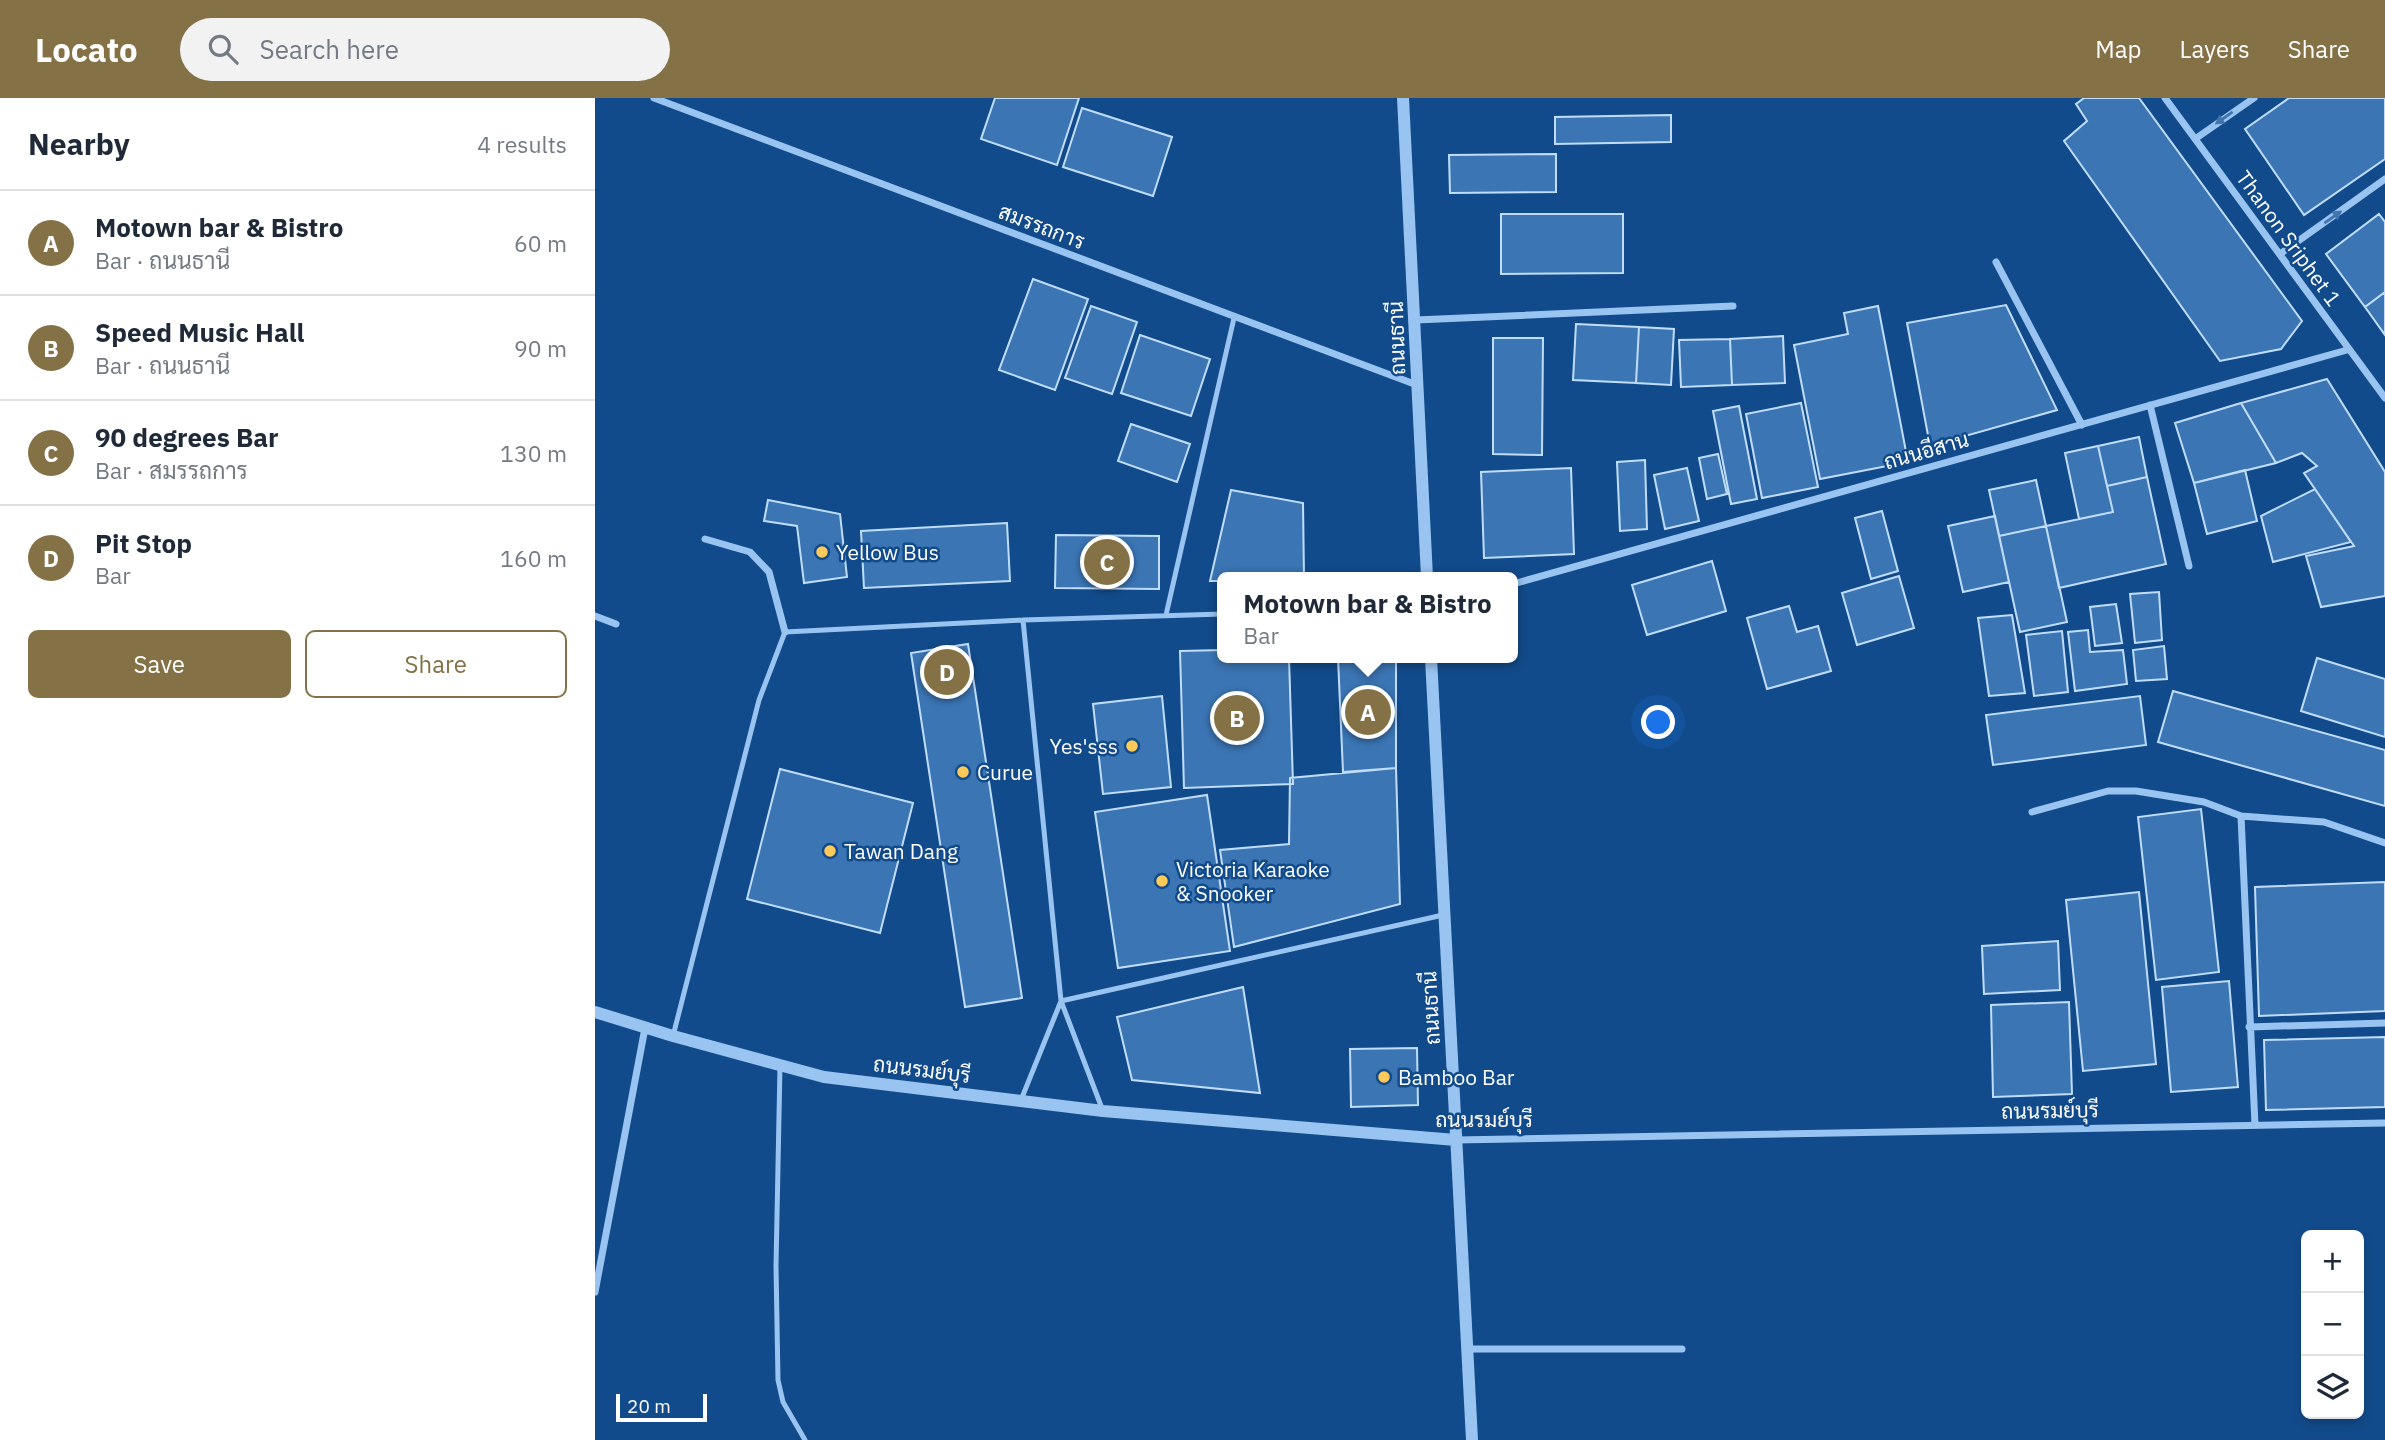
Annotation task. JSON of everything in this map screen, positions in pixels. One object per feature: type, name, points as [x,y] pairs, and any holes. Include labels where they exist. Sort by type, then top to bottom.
[{"type":"street","name":"สมรรถการ","points":[[654,98],[1417,385]]},
{"type":"street","name":"ถนนธานี","points":[[1403,98],[1427,572]]},
{"type":"street","name":"Thanon Sriphet 1","points":[[2165,98],[2347,350],[2385,398]]},
{"type":"street","points":[[2195,139],[2254,98]]},
{"type":"street","points":[[2280,254],[2385,179]]},
{"type":"street","points":[[1996,262],[2082,425]]},
{"type":"street","points":[[1416,320],[1733,306]]},
{"type":"street","name":"ถนนอีสาน","points":[[1518,583],[2347,350]]},
{"type":"street","points":[[2150,405],[2189,566]]},
{"type":"street","points":[[705,540],[750,552],[769,572],[785,632]]},
{"type":"street","points":[[595,616],[617,624]]},
{"type":"street","name":"ถนนธานี","points":[[1431,663],[1472,1440]]},
{"type":"street","points":[[2032,812],[2108,791],[2136,791],[2204,802],[2241,817],[2324,822],[2385,843]]},
{"type":"street","points":[[2241,817],[2255,1125]]},
{"type":"street","name":"ถนนรมย์บุรี","points":[[595,1012],[824,1077],[1103,1111],[1456,1140],[2385,1123]]},
{"type":"street","points":[[2249,1027],[2385,1023]]},
{"type":"street","points":[[595,1292],[645,1028]]},
{"type":"street","points":[[1467,1349],[1682,1349]]},
{"type":"lane","points":[[1166,615],[1234,318]]},
{"type":"lane","points":[[673,1036],[759,700],[785,632],[1023,620],[1217,614]]},
{"type":"lane","points":[[1023,620],[1061,1001],[1103,1111]]},
{"type":"lane","points":[[1061,1001],[1445,914]]},
{"type":"lane","points":[[1021,1100],[1061,1001]]},
{"type":"lane","points":[[780,1066],[776,1266],[778,1380],[783,1402],[805,1440]]},
{"type":"building","points":[[995,98],[1079,98],[1057,165],[981,139]]},
{"type":"building","points":[[2084,98],[2139,98],[2302,321],[2281,349],[2220,361],[2064,141],[2087,121],[2076,104]]},
{"type":"building","points":[[2289,98],[2385,98],[2385,159],[2304,215],[2245,129]]},
{"type":"building","points":[[1082,108],[1172,137],[1153,196],[1063,167]]},
{"type":"building","points":[[1671,115],[1671,142],[1555,144],[1555,117]]},
{"type":"building","points":[[1556,154],[1556,192],[1450,193],[1449,155]]},
{"type":"building","points":[[1501,214],[1623,214],[1623,273],[1501,274]]},
{"type":"building","points":[[2379,214],[2385,222],[2385,292],[2365,307],[2326,254]]},
{"type":"building","points":[[1033,279],[1088,299],[1055,390],[999,370]]},
{"type":"building","points":[[2385,292],[2385,335],[2365,307]]},
{"type":"building","points":[[2006,305],[2057,410],[1930,446],[1907,323]]},
{"type":"building","points":[[1091,306],[1137,322],[1112,394],[1065,378]]},
{"type":"building","points":[[1878,306],[1908,462],[1820,479],[1794,345],[1848,334],[1844,313]]},
{"type":"building","points":[[1576,324],[1639,327],[1636,383],[1573,380]]},
{"type":"building","points":[[1639,327],[1674,329],[1671,385],[1636,383]]},
{"type":"building","points":[[1140,335],[1210,359],[1191,416],[1121,393]]},
{"type":"building","points":[[1783,336],[1785,383],[1732,385],[1730,339]]},
{"type":"building","points":[[1493,338],[1543,338],[1542,455],[1493,454]]},
{"type":"building","points":[[1730,339],[1732,385],[1681,387],[1679,340]]},
{"type":"building","points":[[2327,379],[2385,472],[2385,596],[2321,607],[2306,556],[2354,546],[2304,473],[2317,466],[2302,453],[2276,463],[2241,403]]},
{"type":"building","points":[[1801,403],[1818,487],[1762,498],[1746,414]]},
{"type":"building","points":[[2241,403],[2276,463],[2194,483],[2175,423]]},
{"type":"building","points":[[1739,406],[1757,499],[1731,504],[1713,411]]},
{"type":"building","points":[[1131,424],[1190,444],[1177,482],[1118,461]]},
{"type":"building","points":[[2139,437],[2147,477],[2107,486],[2098,446]]},
{"type":"building","points":[[2098,446],[2113,512],[2079,519],[2065,453]]},
{"type":"building","points":[[1718,454],[1727,494],[1707,499],[1699,458]]},
{"type":"building","points":[[1645,460],[1647,529],[1620,531],[1617,462]]},
{"type":"building","points":[[1571,468],[1574,554],[1484,558],[1481,472]]},
{"type":"building","points":[[1687,468],[1699,521],[1665,529],[1654,475]]},
{"type":"building","points":[[2245,470],[2257,521],[2207,534],[2194,483]]},
{"type":"building","points":[[2147,477],[2166,564],[2059,588],[2046,526],[2113,512],[2107,486]]},
{"type":"building","points":[[2036,480],[2046,526],[1999,536],[1989,490]]},
{"type":"building","points":[[2315,489],[2351,542],[2273,562],[2261,516]]},
{"type":"building","points":[[1231,490],[1303,503],[1304,572],[1217,572],[1217,581],[1210,581]]},
{"type":"building","name":"Yellow Bus","points":[[768,500],[840,514],[847,577],[804,583],[797,526],[764,521]]},
{"type":"building","points":[[1882,511],[1898,571],[1871,579],[1855,518]]},
{"type":"building","points":[[1995,516],[2009,582],[1963,592],[1948,526]]},
{"type":"building","points":[[1007,523],[1010,581],[864,588],[861,531]]},
{"type":"building","points":[[2046,526],[2067,622],[2020,632],[1999,536]]},
{"type":"building","points":[[1056,535],[1159,536],[1159,589],[1055,588]]},
{"type":"building","points":[[1712,561],[1726,611],[1647,635],[1632,585]]},
{"type":"building","points":[[1899,576],[1914,628],[1857,645],[1842,593]]},
{"type":"building","points":[[2159,592],[2162,640],[2135,643],[2130,594]]},
{"type":"building","points":[[2116,604],[2122,643],[2095,646],[2090,607]]},
{"type":"building","points":[[1789,606],[1797,632],[1818,626],[1831,671],[1767,689],[1747,618]]},
{"type":"building","points":[[2012,615],[2025,693],[1989,696],[1978,618]]},
{"type":"building","points":[[2088,630],[2090,652],[2123,650],[2127,684],[2075,691],[2068,632]]},
{"type":"building","points":[[2062,631],[2068,692],[2034,696],[2026,635]]},
{"type":"building","points":[[968,644],[1022,998],[965,1007],[911,653]]},
{"type":"building","points":[[2164,646],[2167,679],[2136,681],[2133,650]]},
{"type":"building","points":[[1217,650],[1217,663],[1289,663],[1293,784],[1184,788],[1180,651]]},
{"type":"building","points":[[2317,658],[2385,679],[2385,737],[2301,711]]},
{"type":"building","points":[[1338,663],[1396,663],[1396,768],[1343,772]]},
{"type":"building","points":[[2173,691],[2385,750],[2385,806],[2158,742]]},
{"type":"building","name":"Yes'sss","points":[[1162,696],[1171,787],[1103,794],[1093,704]]},
{"type":"building","points":[[2140,696],[2146,745],[1993,765],[1986,715]]},
{"type":"building","points":[[1396,768],[1400,904],[1234,947],[1220,850],[1289,844],[1290,778]]},
{"type":"building","name":"Tawan Dang","points":[[780,769],[913,803],[880,933],[747,899]]},
{"type":"building","name":"Victoria Karaoke & Snooker","points":[[1207,795],[1230,951],[1118,968],[1095,812]]},
{"type":"building","points":[[2201,809],[2219,972],[2156,980],[2138,817]]},
{"type":"building","points":[[2385,882],[2385,1011],[2259,1016],[2255,887]]},
{"type":"building","points":[[2139,892],[2156,1064],[2083,1071],[2066,900]]},
{"type":"building","points":[[2058,941],[2060,990],[1984,994],[1982,946]]},
{"type":"building","points":[[2229,981],[2238,1087],[2171,1092],[2162,987]]},
{"type":"building","points":[[1243,987],[1260,1093],[1132,1080],[1117,1017]]},
{"type":"building","points":[[2069,1002],[2072,1094],[1993,1097],[1991,1005]]},
{"type":"building","points":[[2385,1037],[2385,1107],[2266,1110],[2264,1040]]},
{"type":"building","name":"Bamboo Bar","points":[[1417,1048],[1418,1105],[1351,1107],[1350,1049]]},
{"type":"place","name":"Yellow Bus","points":[[822,552]]},
{"type":"place","name":"90 degrees Bar","points":[[1107,562]]},
{"type":"place","name":"Pit Stop","points":[[947,672]]},
{"type":"place","name":"Motown bar & Bistro","points":[[1368,712]]},
{"type":"place","name":"Speed Music Hall","points":[[1237,718]]},
{"type":"place","name":"Yes'sss","points":[[1132,746]]},
{"type":"place","name":"Curue","points":[[963,772]]},
{"type":"place","name":"Tawan Dang","points":[[830,851]]},
{"type":"place","name":"Victoria Karaoke & Snooker","points":[[1162,881]]},
{"type":"place","name":"Bamboo Bar","points":[[1384,1077]]}]
